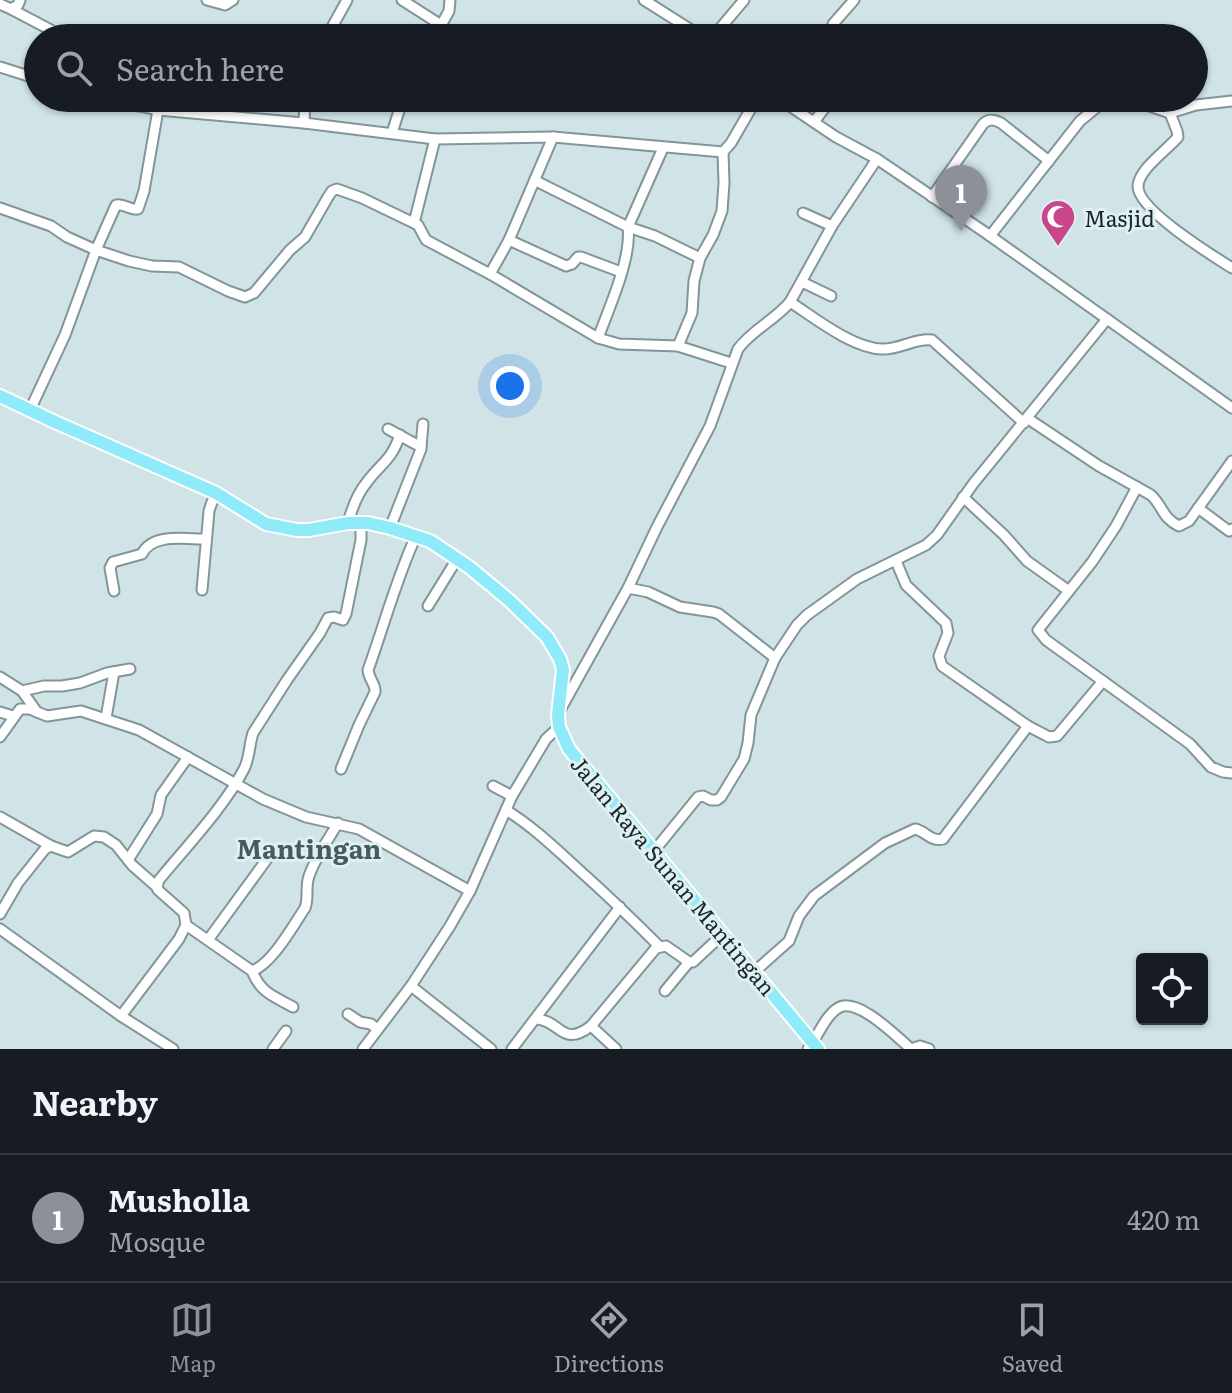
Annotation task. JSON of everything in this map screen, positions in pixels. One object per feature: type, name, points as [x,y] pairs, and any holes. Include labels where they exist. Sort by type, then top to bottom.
[{"type":"main road","points":[[0,396],[217,493],[266,524],[283,529],[309,530],[354,523],[390,528],[430,541],[510,601],[547,637],[563,670],[558,721]]},
{"type":"main road","name":"Jalan Raya Sunan Mantingan","points":[[558,721],[569,749],[813,1047]]},
{"type":"street","points":[[11,9],[20,0]]},
{"type":"street","points":[[207,0],[225,5],[233,0]]},
{"type":"street","points":[[334,24],[347,0]]},
{"type":"street","points":[[402,0],[439,24]]},
{"type":"street","points":[[442,24],[449,11],[450,0]]},
{"type":"street","points":[[644,0],[682,24]]},
{"type":"street","points":[[724,24],[744,0]]},
{"type":"street","points":[[833,24],[854,0]]},
{"type":"street","points":[[0,4],[39,24]]},
{"type":"street","points":[[0,67],[24,75]]},
{"type":"street","points":[[1208,104],[1232,101]]},
{"type":"street","points":[[30,410],[65,335],[116,205],[138,209],[158,112]]},
{"type":"street","points":[[180,112],[435,139],[553,137],[723,152]]},
{"type":"street","points":[[304,112],[304,123]]},
{"type":"street","points":[[392,133],[399,112]]},
{"type":"street","points":[[678,346],[692,313],[694,281],[700,258],[722,211],[723,152],[749,112]]},
{"type":"street","points":[[799,112],[848,145],[877,159],[1230,403]]},
{"type":"street","points":[[814,122],[822,112]]},
{"type":"street","points":[[990,236],[1080,121],[1091,112]]},
{"type":"street","points":[[1167,112],[1173,112]]},
{"type":"street","points":[[1170,113],[1178,137],[1146,169],[1138,183],[1138,191],[1181,236],[1232,268]]},
{"type":"street","points":[[932,197],[986,121],[1001,123],[1049,161]]},
{"type":"street","points":[[490,274],[509,240],[553,137]]},
{"type":"street","points":[[414,223],[435,139]]},
{"type":"street","points":[[598,338],[621,272],[629,238],[628,227],[663,148]]},
{"type":"street","points":[[363,1049],[437,948],[470,891],[512,796],[558,721],[710,426],[738,349],[785,309],[832,226],[877,159]]},
{"type":"street","points":[[536,181],[628,227],[655,236],[700,258]]},
{"type":"street","points":[[0,208],[47,224],[96,250],[152,266],[179,267],[245,297],[254,293],[305,237],[334,190],[362,198],[418,225],[426,240],[598,338],[619,344],[678,346],[731,363]]},
{"type":"street","points":[[803,213],[832,226]]},
{"type":"street","points":[[509,240],[566,266],[581,257],[621,272]]},
{"type":"street","points":[[802,282],[831,296]]},
{"type":"street","points":[[790,302],[841,334],[871,348],[884,350],[917,340],[932,340],[1025,420],[1155,498],[1165,517],[1179,526],[1189,521],[1232,461]]},
{"type":"street","points":[[654,851],[698,797],[717,800],[733,779],[744,759],[751,715],[775,658],[797,625],[857,579],[926,545],[937,535],[963,497],[1107,319]]},
{"type":"street","points":[[390,528],[418,460],[423,424]]},
{"type":"street","points":[[388,429],[421,447]]},
{"type":"street","points":[[157,887],[159,880],[244,770],[253,733],[328,618],[343,620],[361,540],[352,507],[359,492],[391,456],[400,435]]},
{"type":"street","points":[[1137,487],[1092,562],[1038,630],[1046,640],[1190,744],[1211,767],[1232,773]]},
{"type":"street","points":[[202,590],[205,539],[210,507],[217,493]]},
{"type":"street","points":[[963,497],[1027,561],[1069,591]]},
{"type":"street","points":[[1198,508],[1229,531],[1232,529]]},
{"type":"street","points":[[341,769],[375,692],[368,670],[395,586],[416,536]]},
{"type":"street","points":[[114,591],[110,568],[113,562],[142,554],[150,543],[165,539],[205,539]]},
{"type":"street","points":[[428,606],[457,559]]},
{"type":"street","points":[[896,561],[906,585],[946,623],[948,633],[939,656],[942,666],[1028,726],[1049,737],[1057,736],[1103,681]]},
{"type":"street","points":[[628,588],[648,592],[680,607],[713,612],[775,658]]},
{"type":"street","points":[[22,691],[80,683],[130,669]]},
{"type":"street","points":[[106,718],[114,672]]},
{"type":"street","points":[[0,677],[22,691],[37,712]]},
{"type":"street","points":[[0,737],[20,709],[52,716],[81,711],[106,718],[153,736],[263,799],[306,817],[359,829],[470,891]]},
{"type":"street","points":[[0,712],[13,716]]},
{"type":"street","points":[[754,972],[789,941],[799,916],[814,896],[885,843],[915,829],[931,839],[943,839],[1028,726]]},
{"type":"street","points":[[128,860],[157,814],[161,795],[188,757]]},
{"type":"street","points":[[493,786],[512,796]]},
{"type":"street","points":[[506,810],[531,827],[659,946],[671,948],[689,962]]},
{"type":"street","points":[[0,817],[51,846],[68,852],[94,836],[104,837],[116,845],[184,913],[186,925],[179,939],[121,1016]]},
{"type":"street","points":[[252,971],[267,962],[305,908],[309,875],[338,823]]},
{"type":"street","points":[[0,914],[26,872],[51,846]]},
{"type":"street","points":[[208,940],[267,859]]},
{"type":"street","points":[[512,1049],[620,907]]},
{"type":"street","points":[[186,925],[252,971],[257,984],[267,993],[293,1007]]},
{"type":"street","points":[[0,929],[121,1016],[173,1049]]},
{"type":"street","points":[[665,991],[689,962],[695,961],[723,934]]},
{"type":"street","points":[[537,1019],[542,1018],[567,1035],[577,1035],[591,1026],[659,946]]},
{"type":"street","points":[[411,986],[491,1049]]},
{"type":"street","points":[[813,1047],[835,1010],[847,1006],[863,1011],[911,1049],[920,1046],[929,1049]]},
{"type":"street","points":[[348,1014],[377,1029]]},
{"type":"street","points":[[591,1026],[616,1049]]},
{"type":"street","points":[[273,1049],[286,1031]]},
{"type":"place","name":"Musholla","points":[[961,231]]},
{"type":"place","name":"Masjid","points":[[1058,248]]},
{"type":"district","name":"Mantingan","points":[[309,847]]}]
